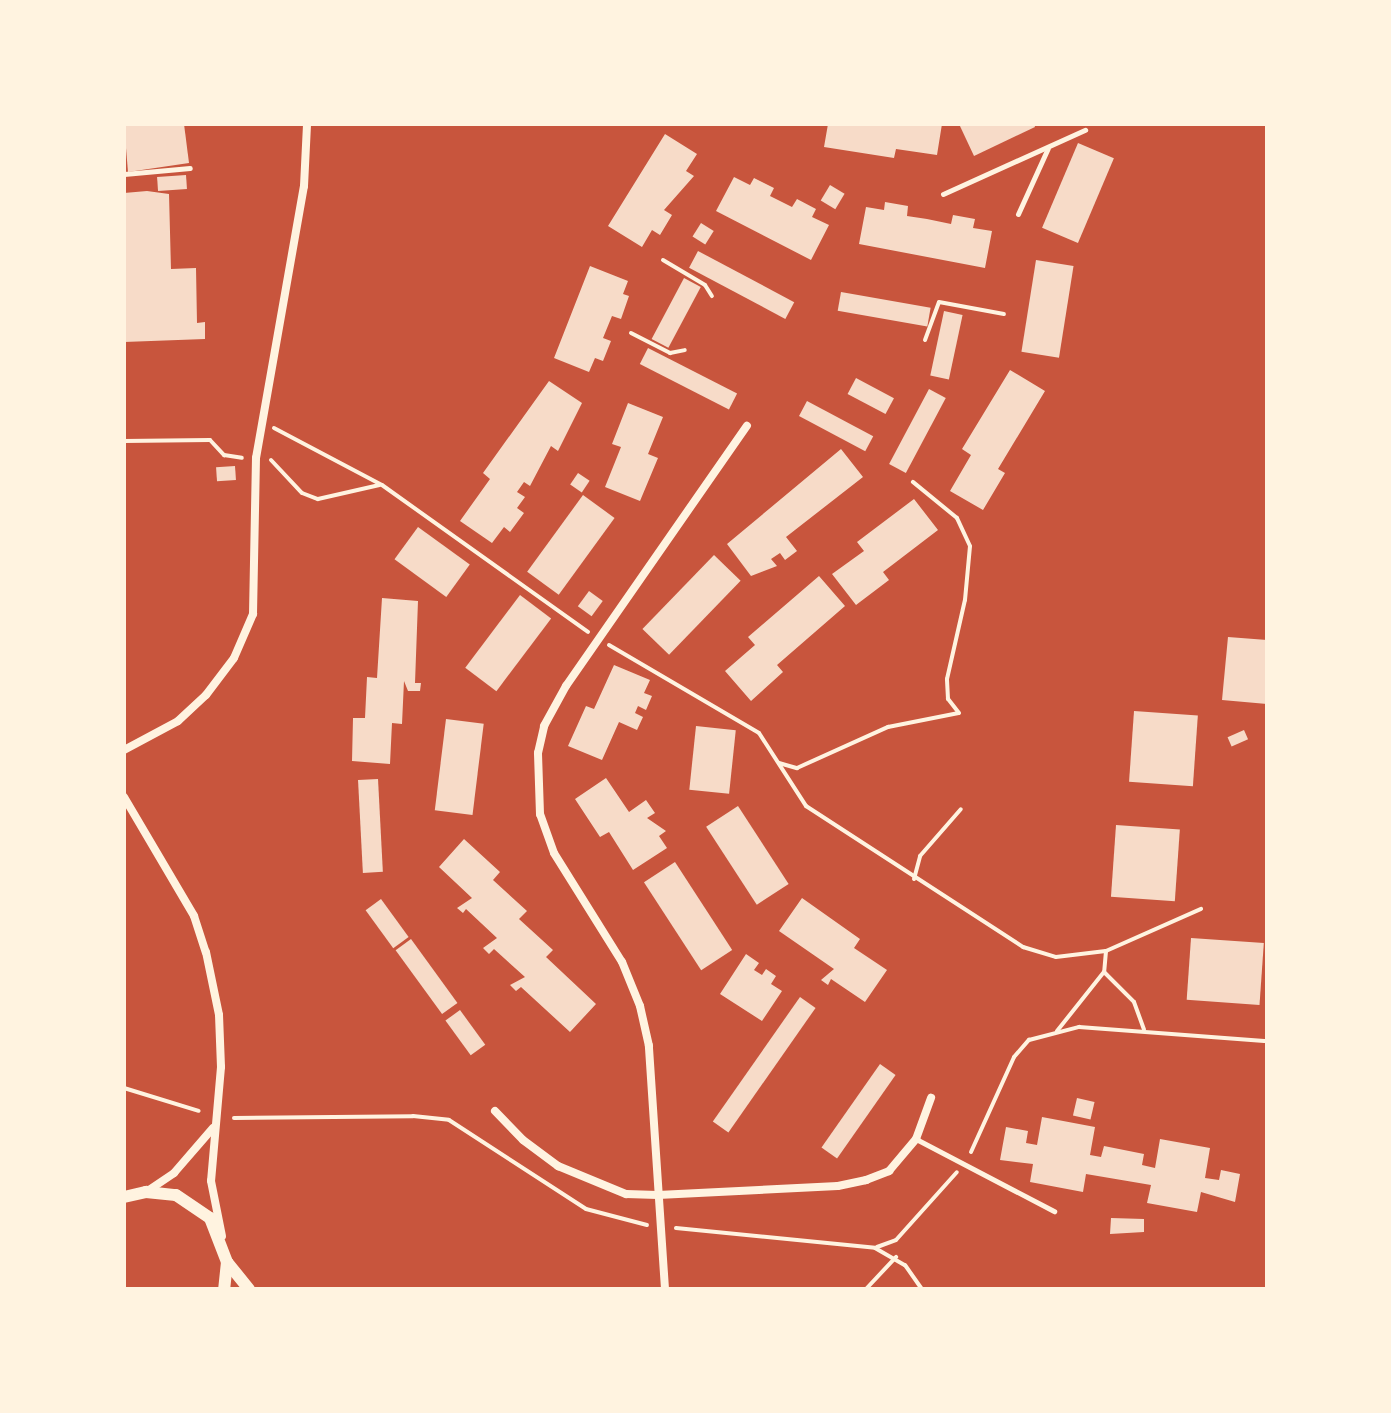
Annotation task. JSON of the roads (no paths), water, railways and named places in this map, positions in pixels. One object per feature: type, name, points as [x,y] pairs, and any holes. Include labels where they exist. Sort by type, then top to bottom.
[{"type":"street","points":[[124,750],[178,721],[234,658],[253,614],[256,458],[304,186],[307,124]]},
{"type":"street","points":[[665,1289],[649,1046],[640,1006],[622,962],[554,853],[540,814],[538,753],[544,726],[566,686],[747,426]]},
{"type":"street","points":[[124,797],[194,916],[206,952],[219,1015],[221,1067],[211,1181],[227,1262],[224,1289]]},
{"type":"street","points":[[495,1111],[523,1140],[558,1166],[626,1194],[658,1195],[852,1183],[889,1171],[916,1139],[931,1098]]},
{"type":"street","points":[[146,1192],[185,1163],[214,1128]]},
{"type":"street","points":[[125,1196],[146,1192],[176,1195],[194,1204],[222,1238]]},
{"type":"street","points":[[227,1262],[249,1289]]},
{"type":"lane","points":[[943,194],[1085,130]]},
{"type":"lane","points":[[1018,214],[1048,147]]},
{"type":"lane","points":[[124,174],[190,168]]},
{"type":"lane","points":[[916,1139],[1054,1211]]}]
